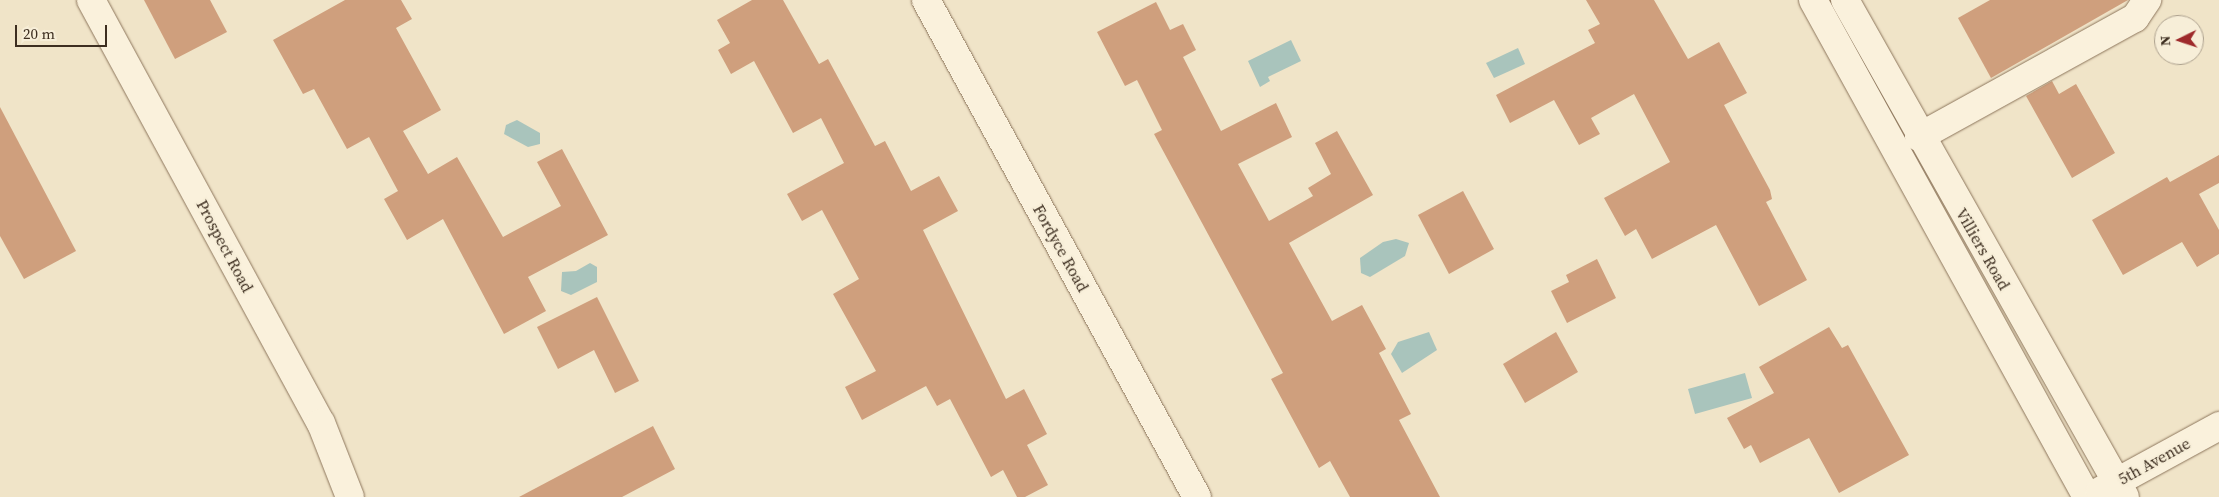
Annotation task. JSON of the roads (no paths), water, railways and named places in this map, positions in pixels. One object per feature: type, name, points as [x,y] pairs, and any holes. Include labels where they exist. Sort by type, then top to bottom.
[{"type":"street","name":"Prospect Road","points":[[91,0],[321,424],[350,497]]},
{"type":"street","name":"Fordyce Road","points":[[926,0],[1197,497]]},
{"type":"street","name":"Villiers Road","points":[[1813,0],[2088,497]]},
{"type":"street","name":"Villiers Road","points":[[1845,0],[1918,134],[2120,490]]},
{"type":"street","points":[[1891,142],[1918,134],[2135,18],[2147,0]]},
{"type":"street","name":"5th Avenue","points":[[2088,497],[2120,490],[2219,426]]},
{"type":"water","points":[[1291,40],[1301,61],[1268,77],[1270,81],[1260,87],[1248,61]]},
{"type":"water","points":[[1518,48],[1525,64],[1494,78],[1486,63]]},
{"type":"water","points":[[517,120],[540,133],[540,144],[528,147],[504,134],[506,125]]},
{"type":"water","points":[[1396,239],[1409,243],[1405,256],[1370,277],[1361,273],[1360,258],[1383,242]]},
{"type":"water","points":[[590,263],[597,267],[597,282],[571,295],[561,291],[562,272],[576,271]]},
{"type":"water","points":[[1429,332],[1437,350],[1402,373],[1391,354],[1398,342]]},
{"type":"water","points":[[1745,373],[1752,398],[1695,414],[1688,389]]}]
